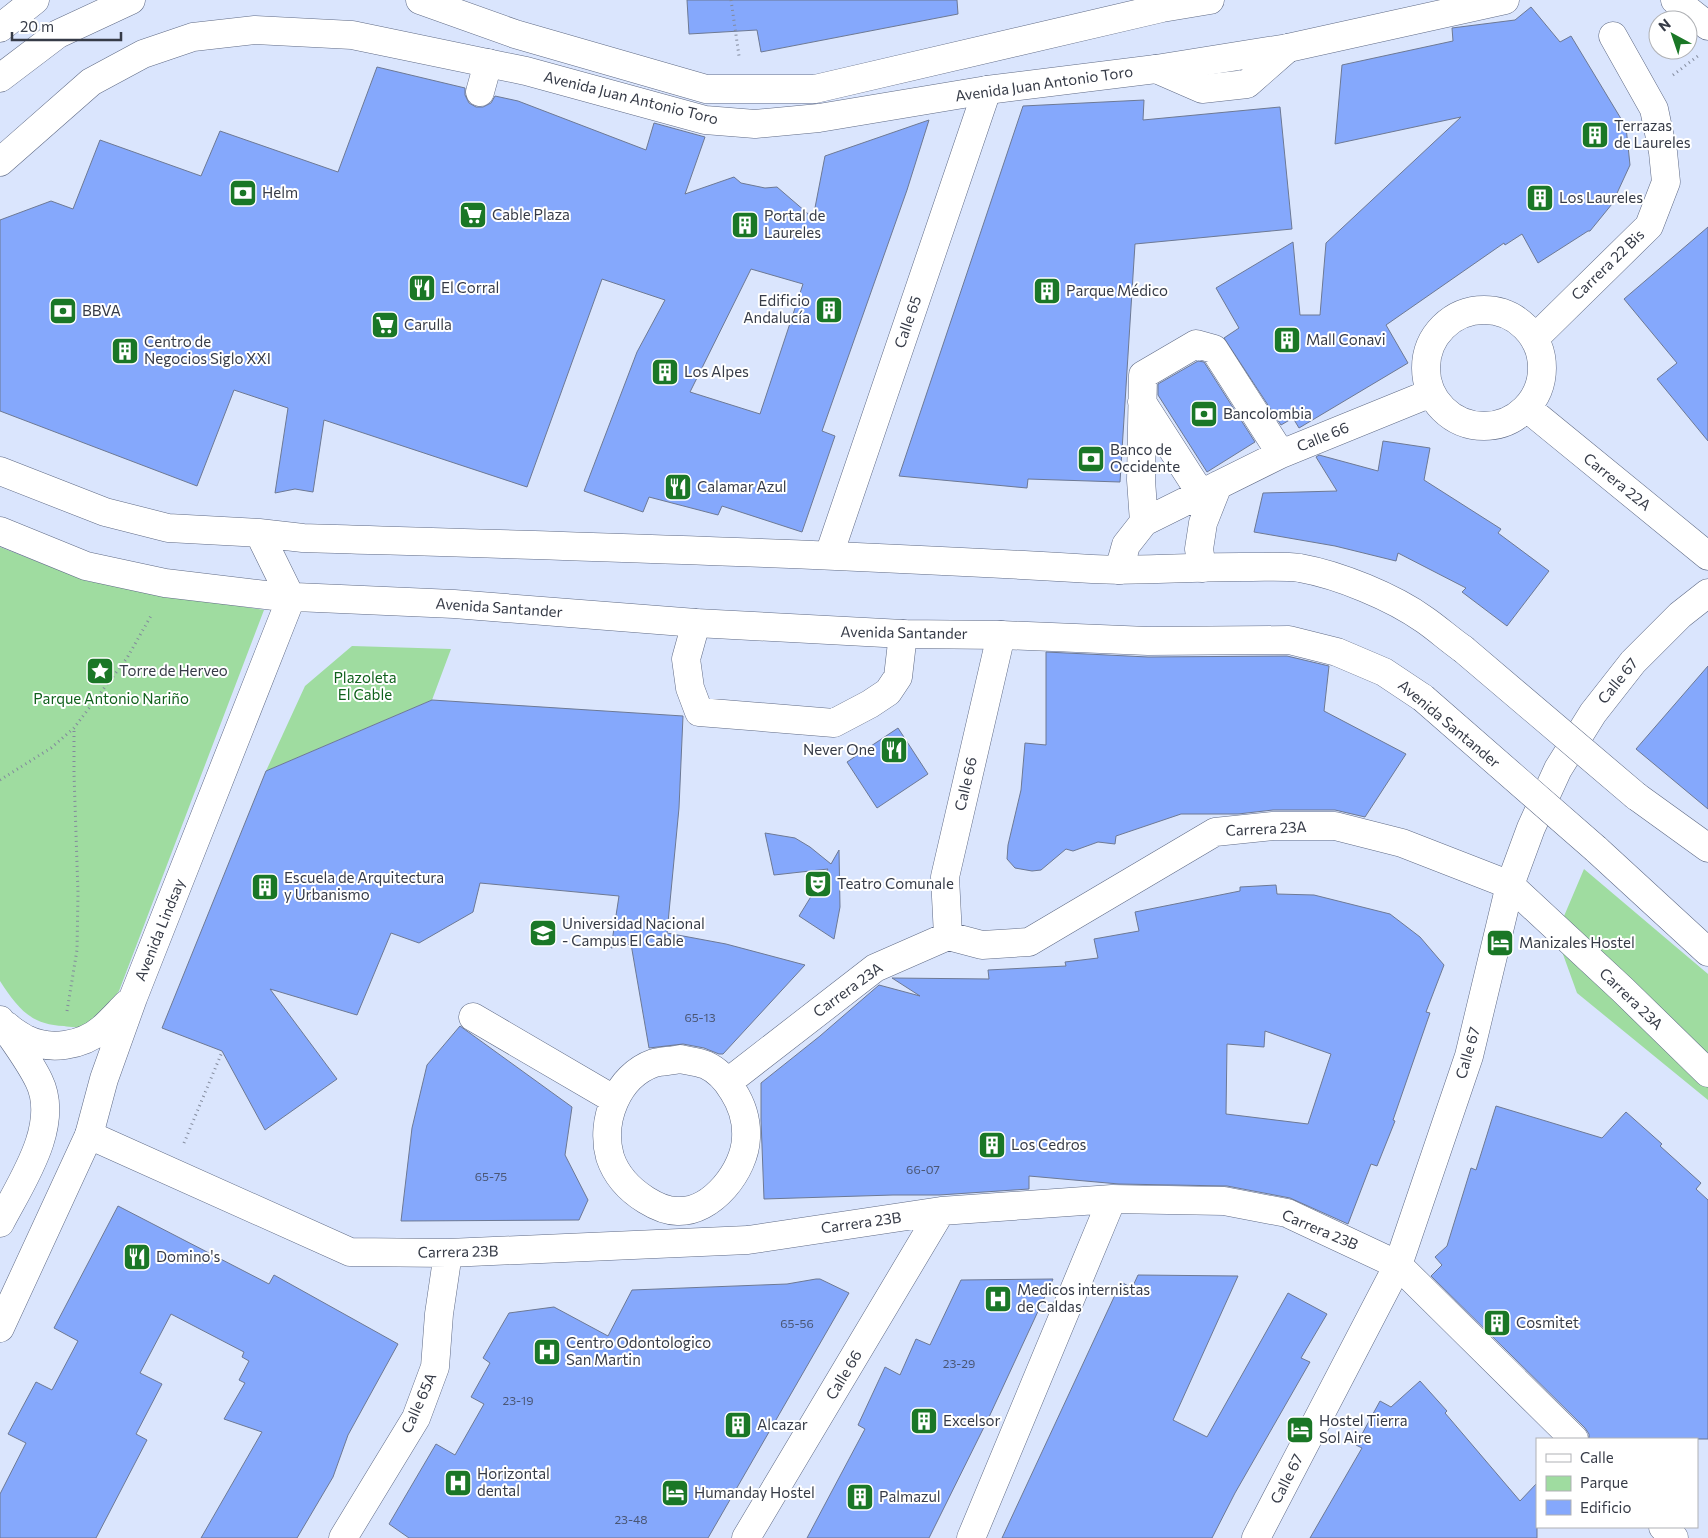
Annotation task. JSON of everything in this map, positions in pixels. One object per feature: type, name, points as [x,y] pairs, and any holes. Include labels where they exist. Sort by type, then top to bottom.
[{"type":"main road","points":[[0,28],[35,0]]},
{"type":"main road","points":[[0,78],[58,34],[131,0]]},
{"type":"main road","name":"Avenida Juan Antonio Toro","points":[[425,1],[515,34],[706,89],[815,89],[1162,8],[1210,0]]},
{"type":"main road","name":"Avenida Juan Antonio Toro","points":[[0,162],[91,82],[143,54],[193,37],[256,30],[352,35],[526,71],[705,120],[755,124],[819,118],[987,90],[1156,69],[1288,48],[1505,0]]},
{"type":"main road","points":[[1675,0],[1708,26]]},
{"type":"main road","name":"Carrera 22 Bis","points":[[1534,338],[1649,226],[1666,182],[1663,152],[1654,109],[1613,36]]},
{"type":"main road","points":[[480,92],[488,63]]},
{"type":"main road","name":"Calle 65","points":[[829,555],[987,90]]},
{"type":"main road","points":[[1485,309],[1505,313],[1522,323],[1534,338],[1541,355],[1542,375],[1537,393],[1526,408],[1511,420],[1493,426],[1474,426],[1456,420],[1442,409],[1431,393],[1425,374],[1427,355],[1435,337],[1448,322],[1466,312],[1485,309]]},
{"type":"main road","points":[[1144,522],[1141,480],[1144,375],[1196,344],[1214,349],[1281,454]]},
{"type":"main road","name":"Calle 66","points":[[1119,570],[1126,545],[1144,522],[1281,454],[1431,393]]},
{"type":"main road","points":[[1142,402],[1210,490],[1199,549],[1202,568]]},
{"type":"main road","name":"Carrera 22A","points":[[1526,408],[1708,556]]},
{"type":"main road","points":[[0,471],[105,512],[168,528],[259,533],[303,538],[829,555],[1119,570],[1299,568],[1378,593],[1423,619],[1463,650],[1636,796],[1708,848]]},
{"type":"main road","name":"Avenida Santander","points":[[0,531],[86,566],[165,583],[291,598],[454,604],[696,623],[903,634],[1001,634],[1148,641],[1289,640],[1337,652],[1384,672],[1423,698],[1596,849],[1708,952]]},
{"type":"main road","points":[[259,533],[291,598]]},
{"type":"main road","name":"Calle 67","points":[[1256,1538],[1398,1265],[1469,1056],[1510,886],[1542,803],[1558,769],[1592,713],[1633,662],[1680,615],[1708,593]]},
{"type":"main road","name":"Avenida Lindsay","points":[[0,1328],[89,1135],[104,1079],[133,998],[291,598]]},
{"type":"main road","points":[[696,623],[686,659],[690,688],[699,712],[834,723],[888,692],[898,677],[903,634]]},
{"type":"main road","name":"Calle 66","points":[[948,936],[945,877],[1001,634]]},
{"type":"main road","name":"Carrera 23A","points":[[728,1082],[875,968],[948,936],[982,945],[1029,942],[1215,832],[1273,826],[1335,826],[1402,843],[1510,886],[1623,990],[1708,1073]]},
{"type":"main road","points":[[0,1019],[11,1031],[35,1044],[60,1046],[84,1041],[101,1030],[133,998]]},
{"type":"main road","points":[[473,1017],[615,1100]]},
{"type":"main road","points":[[0,1019],[40,1082],[46,1104],[44,1129],[35,1155],[0,1223]]},
{"type":"main road","points":[[680,1059],[707,1066],[728,1082],[739,1100],[745,1118],[746,1139],[742,1158],[733,1177],[720,1192],[691,1210],[677,1211],[648,1201],[631,1190],[619,1175],[610,1158],[607,1138],[608,1118],[615,1100],[631,1077],[654,1064],[680,1059]]},
{"type":"main road","name":"Carrera 23B","points":[[89,1135],[350,1252],[448,1253],[748,1240],[941,1211],[1112,1199],[1224,1201],[1287,1213],[1398,1265],[1573,1438]]},
{"type":"main road","points":[[971,1538],[1112,1199]]},
{"type":"main road","points":[[636,1244],[648,1201]]},
{"type":"main road","points":[[703,1204],[725,1240]]},
{"type":"main road","name":"Calle 66","points":[[746,1538],[941,1211]]},
{"type":"main road","name":"Calle 65A","points":[[343,1538],[416,1418],[435,1367],[439,1314],[448,1253]]},
{"type":"main road","points":[[1664,1528],[1674,1538]]},
{"type":"path","points":[[731,0],[744,88]]},
{"type":"path","points":[[1646,94],[1700,54]]},
{"type":"path","points":[[0,780],[51,748],[74,728],[127,658],[157,606],[165,583]]},
{"type":"path","points":[[60,1046],[77,950],[78,894],[74,728]]},
{"type":"path","points":[[174,1172],[190,1127],[222,1052]]},
{"type":"green space","name":"Parque Antonio Nariño","points":[[0,547],[87,581],[264,610],[119,991],[99,1015],[81,1027],[52,1025],[33,1018],[12,999],[0,981]]},
{"type":"green space","name":"Plazoleta El Cable","points":[[352,646],[451,649],[432,700],[266,771],[305,686]]},
{"type":"green space","points":[[1584,869],[1708,974],[1708,1100],[1577,993],[1556,935]]},
{"type":"building","points":[[687,0],[957,0],[958,14],[761,52],[757,30],[689,34]]},
{"type":"building","points":[[1531,7],[1560,42],[1571,36],[1626,127],[1630,165],[1612,204],[1590,231],[1538,263],[1522,234],[1505,245],[1504,243],[1386,325],[1408,363],[1299,428],[1293,418],[1281,425],[1224,338],[1239,328],[1216,288],[1293,242],[1300,315],[1320,315],[1326,243],[1461,117],[1335,144],[1342,65],[1453,41],[1452,28],[1515,20]]},
{"type":"building","points":[[377,67],[465,88],[465,95],[469,103],[476,107],[483,107],[491,103],[495,96],[518,101],[646,150],[654,123],[705,137],[685,194],[734,177],[741,183],[765,188],[777,187],[813,218],[825,156],[929,120],[907,190],[822,431],[835,436],[802,532],[722,506],[718,515],[649,497],[643,512],[584,491],[637,352],[665,300],[602,279],[527,487],[324,420],[313,492],[295,489],[275,493],[288,408],[234,390],[197,486],[0,411],[0,220],[51,201],[73,209],[100,140],[201,176],[220,131],[338,172]],"holes":[[[751,269],[803,284],[760,414],[690,392]]]},
{"type":"building","name":"Parque Médico","points":[[1144,100],[1143,120],[1280,107],[1292,229],[1135,244],[1120,482],[1028,479],[1027,488],[899,476],[1023,106]]},
{"type":"building","points":[[1708,227],[1708,441],[1657,379],[1677,363],[1624,299]]},
{"type":"building","name":"Bancolombia","points":[[1198,361],[1204,362],[1255,442],[1207,472],[1158,395],[1158,384]]},
{"type":"building","points":[[1383,441],[1430,448],[1424,480],[1501,529],[1498,533],[1549,571],[1507,626],[1462,592],[1466,588],[1398,553],[1396,561],[1335,546],[1254,532],[1263,493],[1337,491],[1316,457],[1319,455],[1378,471]]},
{"type":"building","points":[[1046,652],[1148,657],[1287,656],[1329,666],[1324,711],[1406,754],[1365,817],[1335,810],[1273,810],[1238,814],[1181,814],[1116,836],[1115,844],[1098,842],[1073,851],[1066,849],[1041,870],[1032,871],[1015,868],[1007,859],[1008,845],[1021,790],[1025,743],[1046,745]]},
{"type":"building","points":[[1708,666],[1708,809],[1636,749]]},
{"type":"building","points":[[432,700],[683,716],[679,808],[667,933],[726,944],[805,965],[723,1054],[683,1044],[649,1048],[631,944],[611,948],[619,896],[480,883],[473,912],[419,943],[391,933],[357,1015],[270,989],[337,1079],[265,1130],[222,1051],[162,1028],[266,771]]},
{"type":"building","points":[[898,728],[928,774],[877,808],[847,762]]},
{"type":"building","name":"Teatro Comunale","points":[[765,833],[795,838],[831,864],[839,850],[840,907],[834,939],[799,916],[828,869],[774,875]]},
{"type":"building","points":[[1276,885],[1277,894],[1314,895],[1390,914],[1420,937],[1444,965],[1426,1012],[1430,1013],[1393,1120],[1395,1121],[1377,1166],[1371,1164],[1348,1224],[1290,1198],[1227,1186],[1119,1184],[1029,1176],[1029,1189],[939,1195],[764,1199],[761,1083],[820,1036],[879,985],[920,996],[892,978],[989,979],[988,970],[1066,966],[1065,962],[1098,958],[1094,939],[1139,931],[1135,912],[1240,891],[1240,887]],"holes":[[[1265,1031],[1331,1054],[1308,1124],[1226,1114],[1227,1044],[1264,1047]]]},
{"type":"building","points":[[460,1026],[572,1107],[565,1155],[588,1200],[579,1220],[401,1221],[412,1128],[427,1065]]},
{"type":"building","points":[[1496,1106],[1602,1138],[1626,1112],[1662,1144],[1660,1146],[1701,1183],[1696,1189],[1708,1200],[1708,1439],[1589,1438],[1585,1428],[1431,1276],[1442,1265],[1435,1257],[1447,1246],[1471,1168],[1476,1170]]},
{"type":"building","points":[[118,1206],[269,1284],[274,1275],[398,1344],[348,1435],[333,1477],[297,1538],[201,1538],[262,1432],[224,1419],[245,1383],[239,1380],[249,1361],[242,1357],[244,1352],[171,1314],[140,1373],[162,1384],[136,1434],[147,1440],[96,1538],[0,1538],[0,1494],[26,1443],[8,1434],[36,1382],[52,1390],[78,1341],[54,1328]]},
{"type":"building","points":[[1138,1275],[1238,1276],[1173,1420],[1207,1437],[1288,1293],[1327,1314],[1301,1358],[1310,1362],[1235,1493],[1212,1538],[1002,1538],[1121,1282],[1132,1288]]},
{"type":"building","points":[[820,1279],[849,1293],[708,1538],[409,1538],[389,1524],[436,1444],[455,1455],[484,1404],[471,1397],[490,1363],[483,1358],[509,1313],[554,1307],[608,1336],[632,1290],[787,1284]]},
{"type":"building","points":[[1053,1279],[989,1417],[929,1538],[807,1538],[865,1429],[858,1425],[885,1367],[900,1375],[916,1339],[930,1345],[961,1280]]},
{"type":"building","points":[[1420,1381],[1447,1411],[1445,1413],[1520,1501],[1536,1484],[1537,1538],[1310,1538],[1362,1448],[1356,1445],[1380,1401],[1391,1407]]},
{"type":"place","name":"Terrazas de Laureles","points":[[1595,135]]},
{"type":"place","name":"Helm","points":[[243,193]]},
{"type":"place","name":"Los Laureles","points":[[1540,198]]},
{"type":"place","name":"Cable Plaza","points":[[473,215]]},
{"type":"place","name":"Portal de Laureles","points":[[745,225]]},
{"type":"place","name":"El Corral","points":[[422,288]]},
{"type":"place","name":"Parque Médico","points":[[1047,291]]},
{"type":"place","name":"Edificio Andalucía","points":[[829,310]]},
{"type":"place","name":"BBVA","points":[[63,311]]},
{"type":"place","name":"Carulla","points":[[385,325]]},
{"type":"place","name":"Mall Conavi","points":[[1287,340]]},
{"type":"place","name":"Centro de Negocios Siglo XXI","points":[[125,351]]},
{"type":"place","name":"Los Alpes","points":[[665,372]]},
{"type":"place","name":"Bancolombia","points":[[1204,414]]},
{"type":"place","name":"Banco de Occidente","points":[[1091,459]]},
{"type":"place","name":"Calamar Azul","points":[[678,487]]},
{"type":"place","name":"Torre de Herveo","points":[[100,671]]},
{"type":"place","name":"Never One","points":[[894,750]]},
{"type":"place","name":"Teatro Comunale","points":[[818,884]]},
{"type":"place","name":"Escuela de Arquitectura y Urbanismo","points":[[265,887]]},
{"type":"place","name":"Universidad Nacional - Campus El Cable","points":[[543,933]]},
{"type":"place","name":"Manizales Hostel","points":[[1500,943]]},
{"type":"place","name":"Los Cedros","points":[[992,1145]]},
{"type":"place","name":"Domino's","points":[[137,1257]]},
{"type":"place","name":"Medicos internistas de Caldas","points":[[998,1299]]},
{"type":"place","name":"Cosmitet","points":[[1497,1323]]},
{"type":"place","name":"Centro Odontologico San Martin","points":[[547,1352]]},
{"type":"place","name":"Excelsor","points":[[924,1421]]},
{"type":"place","name":"Alcazar","points":[[738,1425]]},
{"type":"place","name":"Hostel Tierra Sol Aire","points":[[1300,1430]]},
{"type":"place","name":"Horizontal dental","points":[[458,1483]]},
{"type":"place","name":"Humanday Hostel","points":[[675,1493]]},
{"type":"place","name":"Palmazul","points":[[860,1497]]}]
